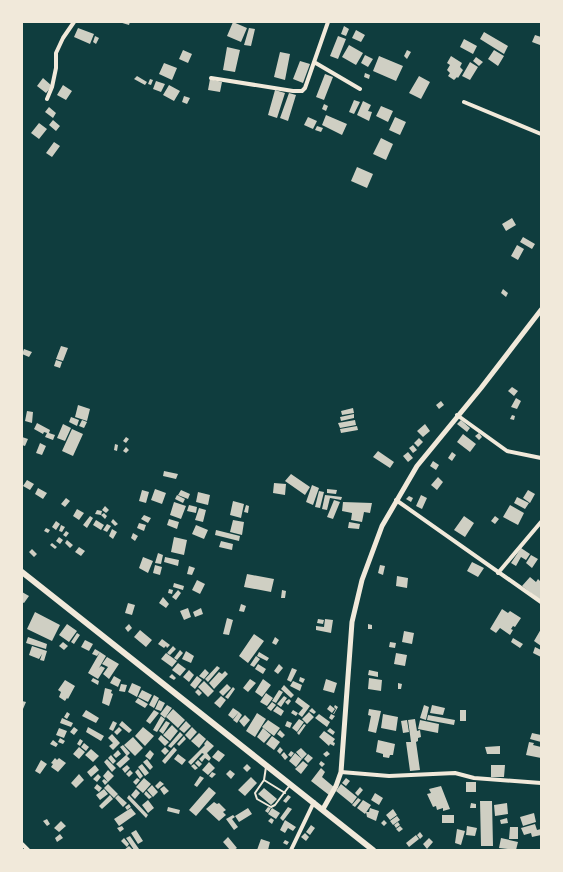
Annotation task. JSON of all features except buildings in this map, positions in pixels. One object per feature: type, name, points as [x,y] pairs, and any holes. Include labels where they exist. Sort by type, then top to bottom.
[{"type":"main road","points":[[22,572],[373,850]]},
{"type":"street","points":[[47,99],[52,87],[56,68],[56,53],[63,38],[74,22]]},
{"type":"street","points":[[211,78],[298,92],[305,88],[328,22]]},
{"type":"street","points":[[314,62],[360,89]]},
{"type":"street","points":[[464,102],[541,134]]},
{"type":"street","points":[[323,809],[336,786],[341,772],[352,622],[358,594],[372,550],[382,526],[417,466],[457,415],[481,388],[541,310]]},
{"type":"street","points":[[457,415],[507,451],[541,458]]},
{"type":"street","points":[[396,500],[541,602]]},
{"type":"street","points":[[498,573],[541,522]]},
{"type":"street","points":[[341,772],[389,776],[455,773],[474,778],[541,783]]},
{"type":"street","points":[[291,850],[314,802]]},
{"type":"street","points":[[22,844],[28,850]]},
{"type":"lane","points":[[265,764],[264,780],[255,793],[257,799],[271,807],[279,803],[290,784]]},
{"type":"lane","points":[[264,780],[284,793]]}]
